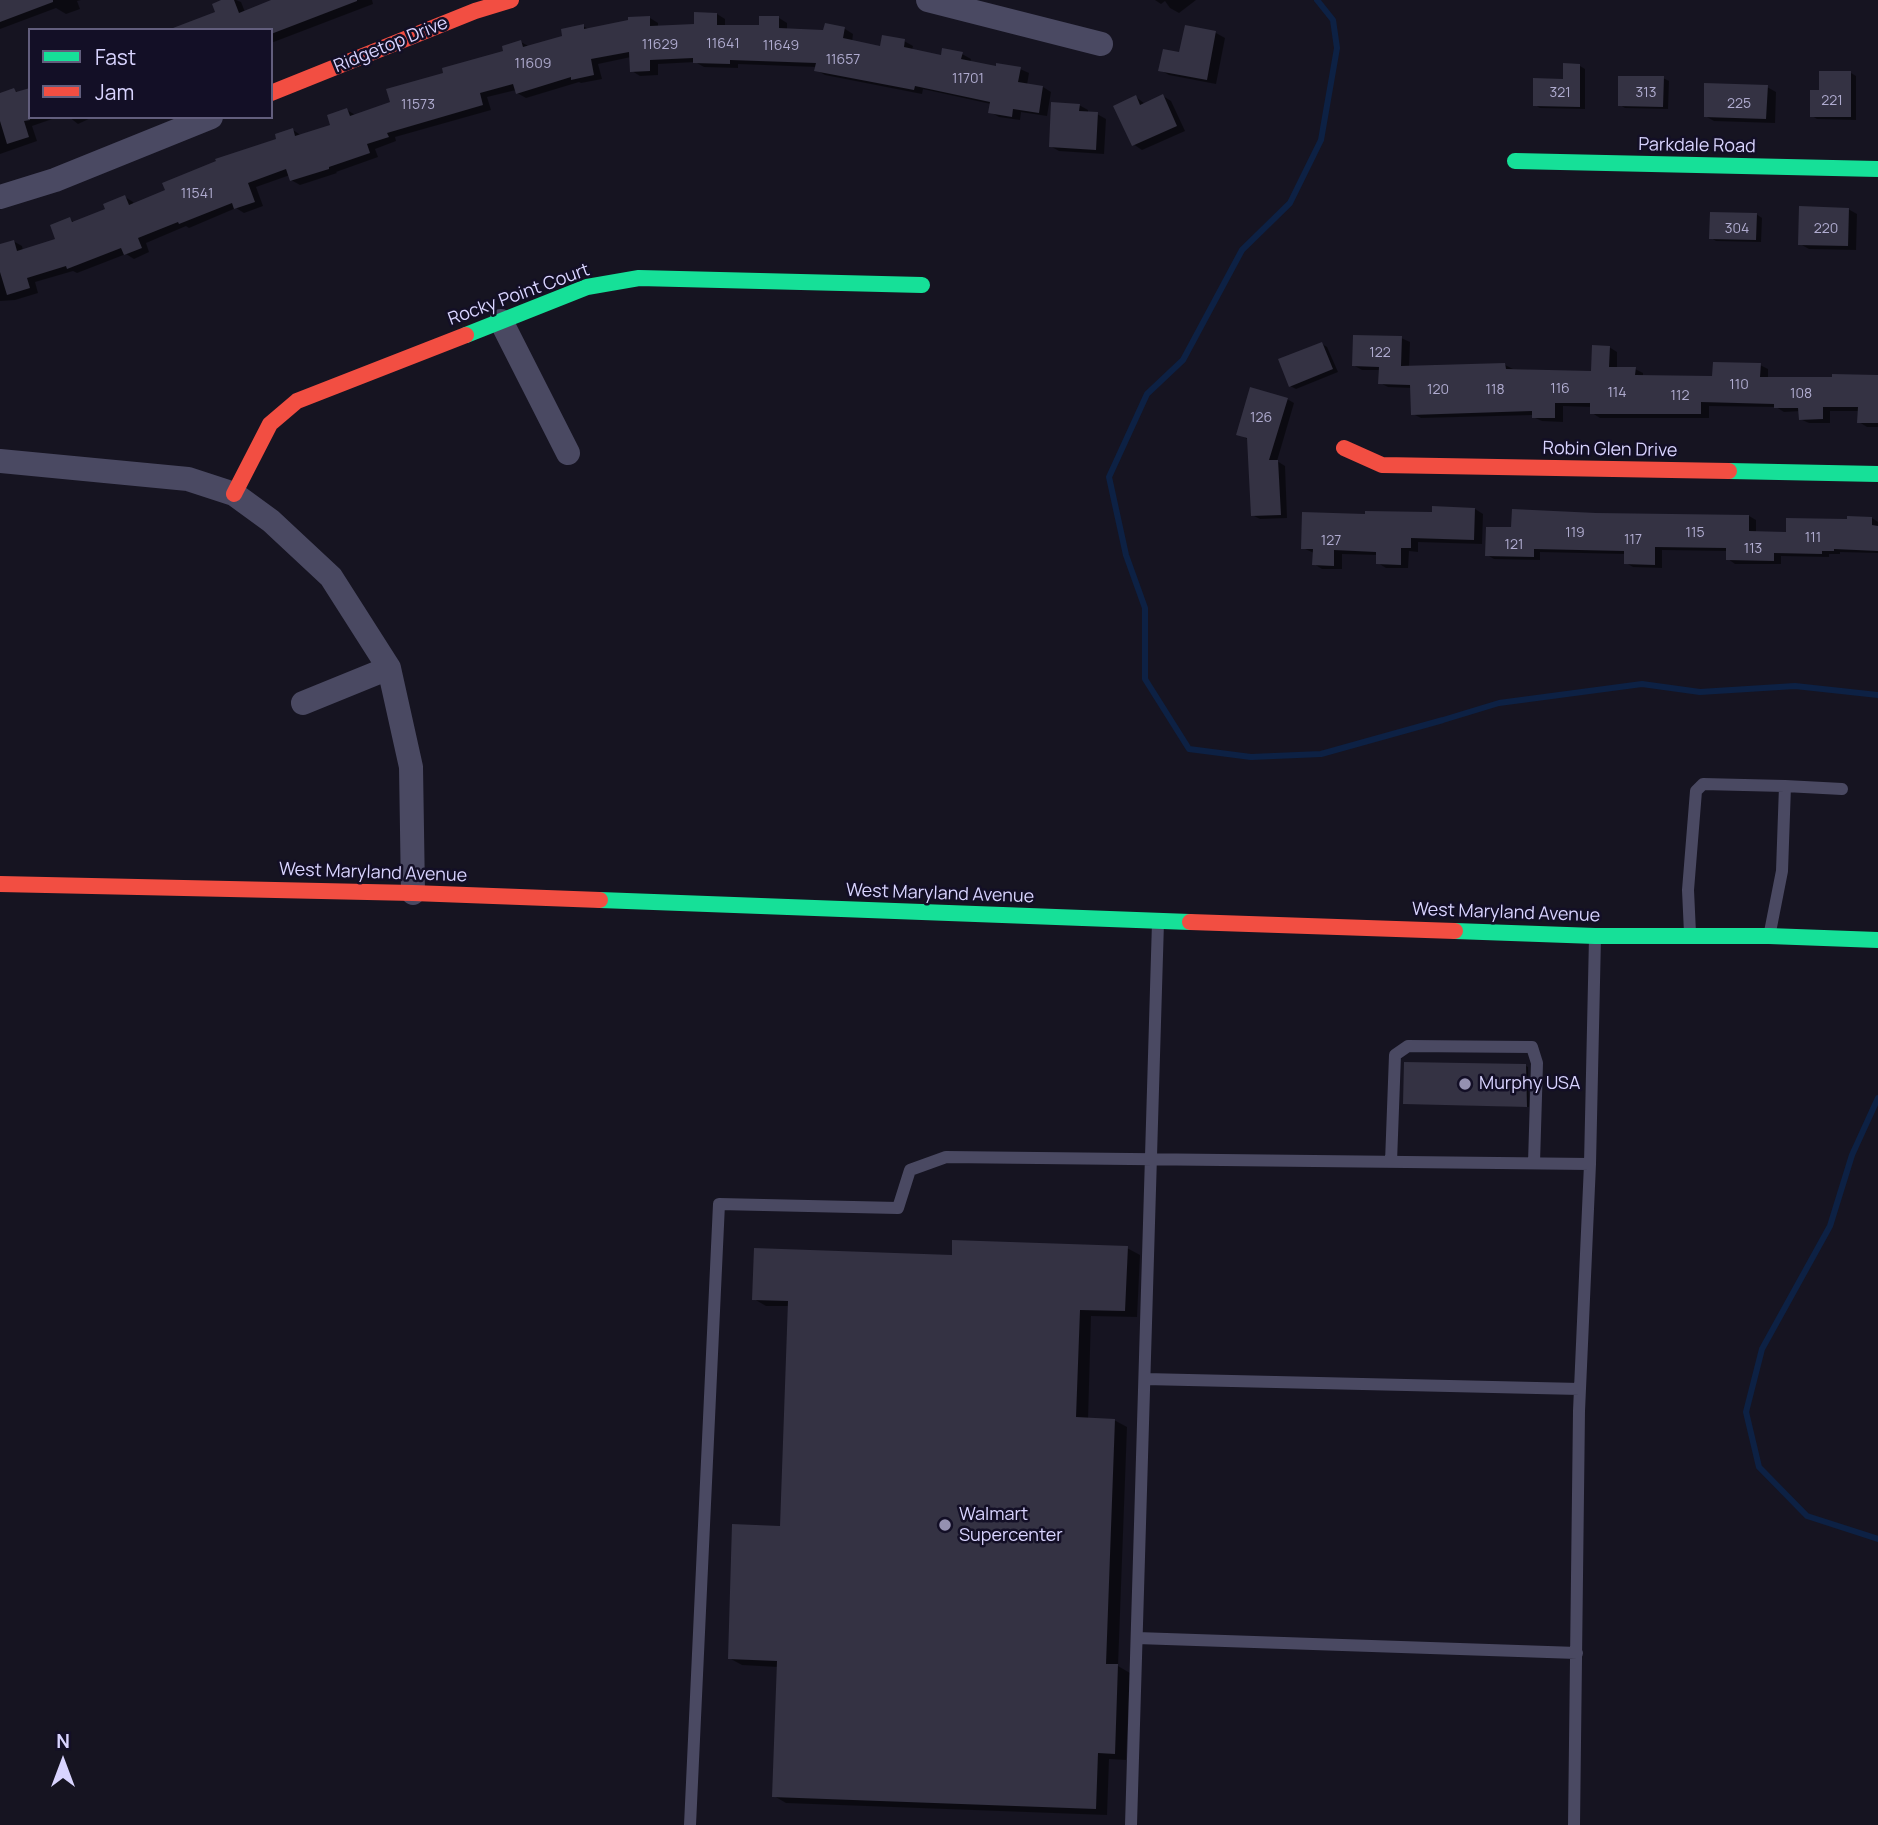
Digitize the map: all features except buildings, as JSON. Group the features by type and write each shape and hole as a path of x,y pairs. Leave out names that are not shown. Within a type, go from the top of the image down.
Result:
{"street":[{"name":"Ridgetop Drive","path":"273,92 475,11 511,0"},
{"path":"935,1 1101,44"},
{"path":"0,197 55,180 206,119"},
{"name":"Parkdale Road","path":"1515,161 1878,170"},
{"name":"Rocky Point Court","path":"234,494 270,424 296,401 587,287 639,278 922,285"},
{"path":"500,321 568,453"},
{"name":"Robin Glen Drive","path":"1344,448 1382,464 1878,474"},
{"path":"0,461 188,479 234,494 271,521 331,577 389,668 411,767 413,893"},
{"path":"303,703 389,668"},
{"name":"West Maryland Avenue","path":"0,884 413,893 1595,936 1769,936 1878,940"}],"lane":[{"path":"1690,935 1688,890 1696,792 1703,784 1842,789"},
{"path":"1769,936 1782,871 1785,786"},
{"path":"1131,1825 1158,921"},
{"path":"1574,1825 1580,1390 1590,1164 1595,936"},
{"path":"1391,1162 1395,1055 1408,1046 1532,1047 1537,1063 1534,1163"},
{"path":"690,1825 719,1204 898,1208 910,1170 946,1157 1590,1164"},
{"path":"1144,1379 1580,1390"},
{"path":"1137,1638 1577,1653"}],"waterway":[{"path":"1317,0 1333,20 1337,48 1321,140 1290,203 1242,250 1183,360 1147,394 1109,477 1126,555 1145,608 1145,679 1189,749 1251,757 1321,754 1499,703 1642,684 1700,692 1795,686 1878,695"},
{"path":"1878,1098 1852,1155 1830,1226 1762,1349 1746,1412 1759,1467 1807,1516 1878,1539"}],"traffic: fast":[{"path":"1515,161 1878,169"},
{"path":"466,335 587,287 639,278 922,285"},
{"path":"1729,471 1878,474"},
{"path":"600,900 1190,922"},
{"path":"1455,931 1878,940"}],"traffic: jam":[{"path":"273,92 475,11 511,0"},
{"path":"234,494 270,424 297,401 466,335"},
{"path":"1344,448 1382,465 1729,471"},
{"path":"0,884 600,900"},
{"path":"1190,922 1455,931"}],"place":[{"name":"Murphy USA","path":"1465,1084"},
{"name":"Walmart Supercenter","path":"945,1525"}]}
